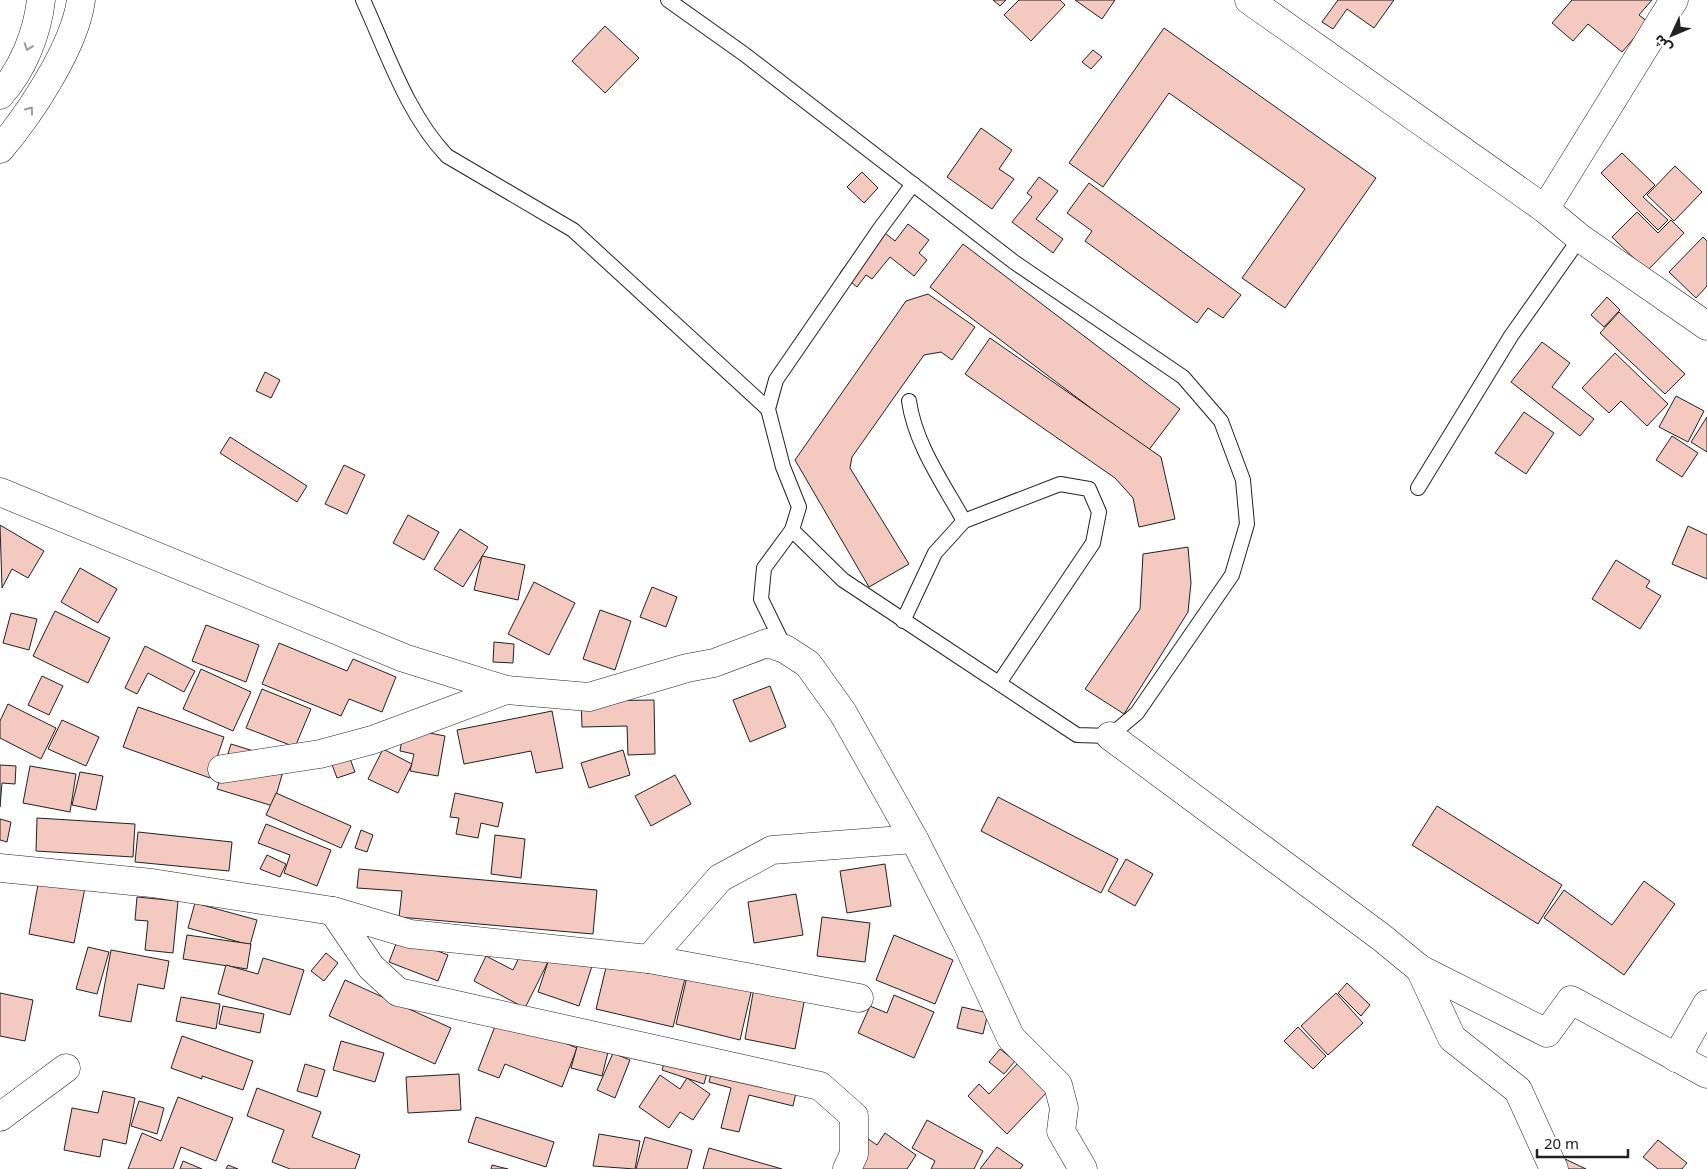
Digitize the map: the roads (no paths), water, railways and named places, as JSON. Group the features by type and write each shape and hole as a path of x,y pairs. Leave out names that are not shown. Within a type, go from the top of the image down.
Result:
{"street":[{"path":"0,95 24,59 39,17 40,0"},
{"path":"0,149 36,101 62,53 80,10 81,0"},
{"path":"1249,0 1545,209 1580,238 1707,326"},
{"path":"1545,209 1674,0"},
{"path":"0,492 404,658 506,690 589,697 687,668 714,663 767,643 785,649 808,664 843,713 914,839 966,941 1011,1038 1058,1085 1064,1108 1061,1131 1082,1169"},
{"path":"222,768 320,754 372,740 506,690"},
{"path":"1110,736 1381,937 1420,969 1547,1033 1571,1000 1707,1074"},
{"path":"649,959 720,878 772,850 914,839"},
{"path":"0,868 152,883 333,911 410,934 649,959 859,998"},
{"path":"333,911 371,967 398,992 820,1086 854,1116 854,1154 847,1169"},
{"path":"1420,969 1452,1038 1518,1090 1554,1169"},
{"path":"1676,1058 1707,1004"},
{"path":"0,1116 66,1068"}],"lane":[{"path":"364,0 411,105 434,142 447,156 573,230 768,409"},
{"path":"668,0 744,54 1014,262 1183,377 1221,421 1243,480 1247,524 1232,575 1137,713 1110,736 1077,735 903,622 843,580 792,530"},
{"path":"785,649 761,599 764,568 792,530 798,507 784,467 768,409 776,380 879,230 913,184"},
{"path":"1418,488 1512,336 1580,238"},
{"path":"909,401 912,420 927,454 964,521"},
{"path":"903,622 935,553 964,521 1060,484 1089,490 1099,512 1093,544 999,683"}]}
